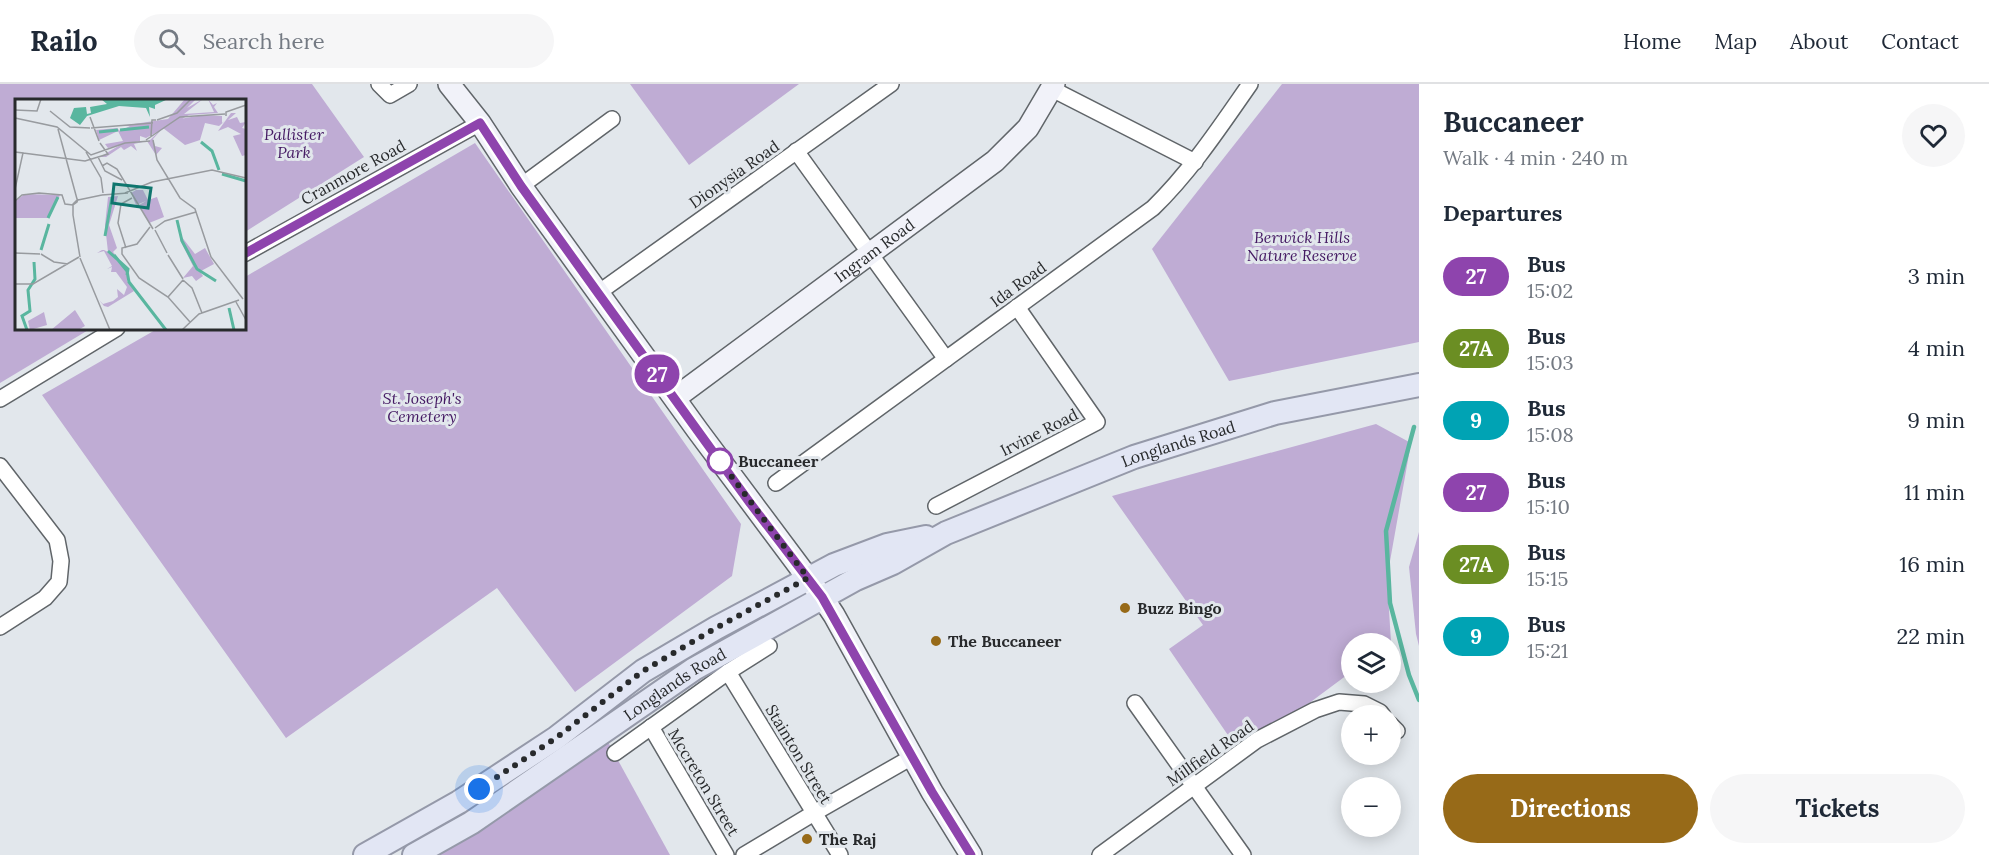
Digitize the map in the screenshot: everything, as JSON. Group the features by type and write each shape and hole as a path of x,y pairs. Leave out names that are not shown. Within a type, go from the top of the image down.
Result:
{"main road":[{"name":"Longlands Road","path":"414,855 480,816 694,669 822,597 894,563 946,533 1144,453 1275,413 1419,385"},
{"name":"Longlands Road","path":"365,855 469,796 556,738 643,671 716,628 834,565 887,545 946,533"}],"street":[{"path":"379,84 390,95 409,84"},
{"path":"449,84 480,123 521,186 750,503 822,597 912,757 971,855"},
{"name":"Dionysia Road","path":"598,293 891,84"},
{"name":"Ida Road","path":"776,483 1153,208 1175,187 1195,162 1250,84"},
{"path":"1053,86 1195,162"},
{"name":"Ingram Road","path":"675,398 995,161 1029,128 1053,86"},
{"path":"521,186 612,119"},
{"name":"Cranmore Road","path":"246,253 480,123"},
{"path":"796,151 946,359"},
{"name":"Irvine Road","path":"936,506 1097,422 1017,308"},
{"path":"0,399 114,330"},
{"path":"0,466 57,540 61,561 59,582 45,598 0,627"},
{"path":"615,753 728,672 769,646"},
{"name":"Stainton Street","path":"728,672 840,855"},
{"name":"Millfield Road","path":"1100,855 1257,740 1315,710 1339,702 1366,705"},
{"path":"1135,703 1243,855"},
{"name":"Mccreton Street","path":"651,727 726,855"},
{"path":"744,855 912,757"}],"green space":[{"name":"Pallister Park","path":"0,84 312,84 364,157 246,231 246,99 15,99 15,330 88,330 0,383"},
{"path":"630,84 799,84 689,165"},
{"name":"Berwick Hills Nature Reserve","path":"1282,84 1419,84 1419,342 1229,381 1152,249"},
{"name":"St. Joseph's Cemetery","path":"475,143 741,524 732,576 575,692 497,588 286,738 42,395 155,330 246,330 246,276"},
{"path":"1376,424 1411,443 1387,578 1390,633 1341,633 1341,679 1277,727 1234,744 1169,649 1203,625 1112,496"},
{"path":"1419,532 1419,646 1409,567"},
{"path":"608,742 670,855 433,855"}],"waterway":[{"path":"1414,427 1386,531 1390,603 1409,675 1419,700"}],"bus line":[{"name":"27","path":"246,253 480,123 521,186 598,293 750,503 822,597 932,792 971,855"}],"place":[{"name":"Buccaneer","path":"720,461"},
{"name":"Buzz Bingo","path":"1125,608"},
{"name":"The Buccaneer","path":"936,641"},
{"name":"The Raj","path":"807,839"}],"route":[{"path":"479,789 556,738 643,671 808,578 720,461"}]}
